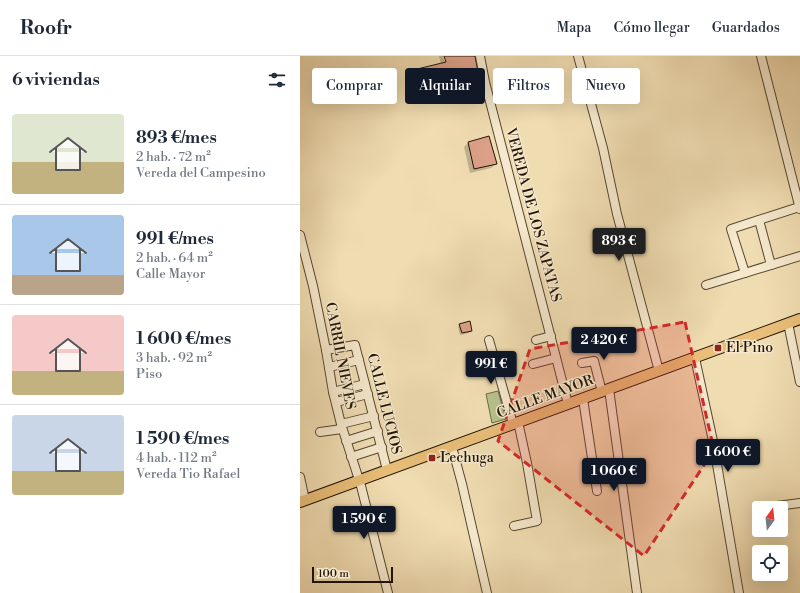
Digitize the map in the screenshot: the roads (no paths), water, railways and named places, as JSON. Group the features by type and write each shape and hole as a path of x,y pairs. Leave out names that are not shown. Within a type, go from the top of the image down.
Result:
{"main road":[{"name":"CALLE MAYOR","path":"303,501 800,319"}],"street":[{"name":"VEREDA DE LOS ZAPATAS","path":"480,56 568,404"},
{"path":"578,56 603,148 617,214 659,371"},
{"path":"745,273 731,229 800,208 761,56"},
{"path":"759,220 771,265"},
{"name":"CARRIL NIEVES","path":"300,235 313,286 333,392 346,441 359,481 388,593"},
{"path":"706,285 800,256"},
{"path":"788,323 800,382"},
{"path":"536,340 551,336"},
{"path":"489,340 516,423 527,463 537,521 514,526"},
{"name":"CALLE LUCIOS","path":"326,350 355,345 387,470"},
{"path":"533,364 556,358"},
{"path":"695,358 713,442 739,593"},
{"path":"329,367 359,360"},
{"path":"582,363 594,361 606,390 637,593"},
{"path":"333,392 365,384"},
{"path":"336,402 368,394"},
{"path":"583,399 597,491"},
{"path":"320,432 374,416"},
{"path":"346,441 378,431"},
{"path":"351,457 382,447"},
{"path":"452,447 487,593"},
{"path":"300,477 303,501"},
{"path":"788,505 800,504"}],"place":[{"name":"El Pino","path":"718,348"},
{"name":"Lechuga","path":"432,458"}]}
